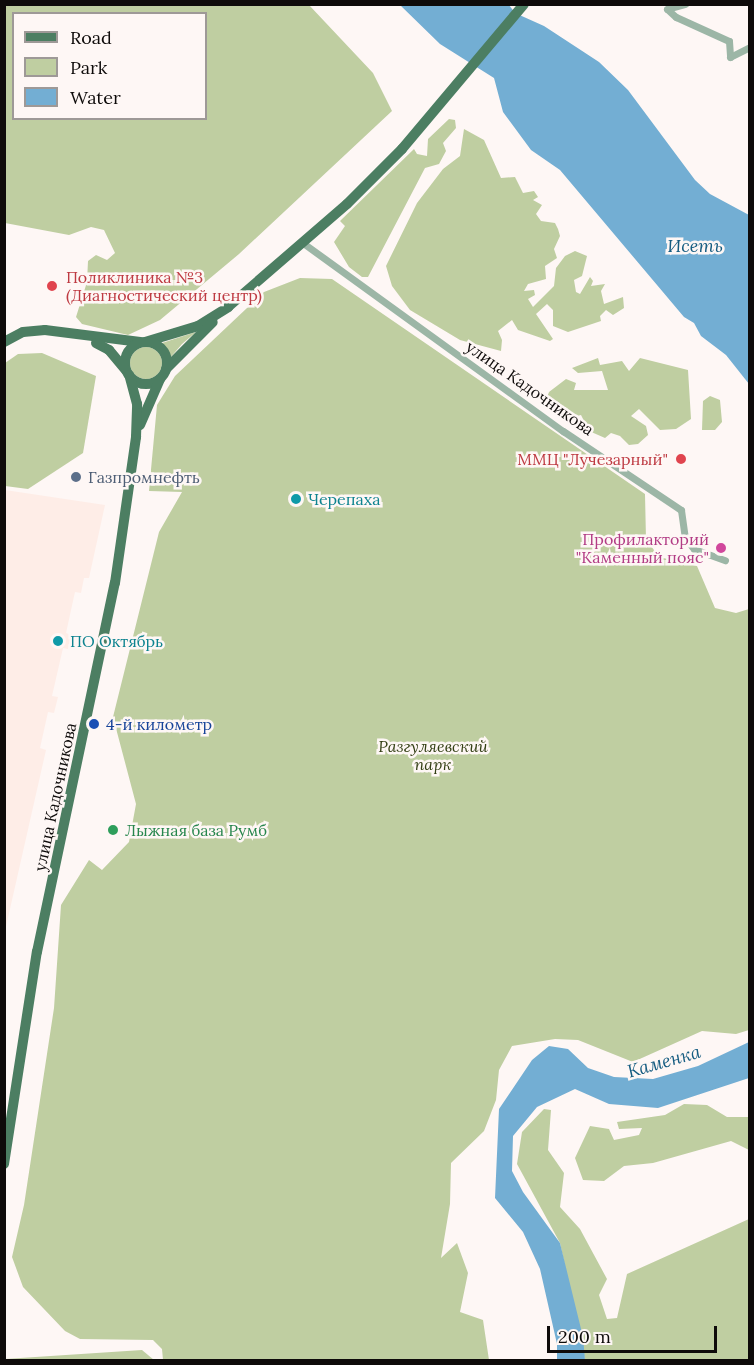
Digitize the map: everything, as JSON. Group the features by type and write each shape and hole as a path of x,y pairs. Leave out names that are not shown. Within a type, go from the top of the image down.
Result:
{"main road":[{"path":"136,436 163,374 228,307 303,243 390,162 524,4"},
{"path":"136,436 137,404 128,373 126,356 143,342 198,326 228,307"},
{"path":"4,342 33,330 143,342 163,350 163,374"},
{"path":"85,337 109,350 128,373 142,383 163,374"},
{"name":"улица Кадочникова","path":"4,1164 38,952 115,583 136,436"}],"street":[{"path":"685,4 667,9 676,17 729,41 730,57 750,47"},
{"name":"улица Кадочникова","path":"303,243 563,431 681,510 685,538 694,549 725,560"}],"shaded area":[{"path":"5,490 105,505 89,578 84,578 81,593 75,592 66,633 71,635 68,649 63,648 52,696 58,697 54,713 48,712 40,748 46,750 5,931"}],"green space":[{"path":"4,5 309,5 373,73 392,111 239,254 160,320 128,335 82,324 76,317 87,282 88,261 96,255 107,260 115,253 104,230 91,227 69,235 5,223"},
{"path":"449,119 455,120 456,128 443,143 446,151 439,164 425,168 368,277 362,277 349,267 334,242 345,226 340,221 414,149 417,154 427,156 428,139"},
{"path":"464,129 484,140 501,178 515,177 523,193 534,191 538,197 533,200 542,205 536,214 541,221 555,223 558,229 560,236 554,249 557,258 545,266 546,279 528,284 524,291 534,290 535,295 528,299 533,307 554,286 556,268 565,256 575,251 587,256 582,276 574,280 576,292 580,294 590,277 593,281 591,286 605,284 601,291 604,304 623,297 624,308 613,315 606,310 600,316 601,321 568,332 553,326 553,310 547,304 536,314 553,339 550,341 518,330 512,320 498,331 502,340 501,351 460,340 410,310 392,286 386,266 417,203 443,169 460,156"},
{"name":"Разгуляевский парк","path":"300,278 332,279 645,494 646,539 659,557 697,566 715,608 736,613 749,609 749,1030 736,1034 702,1031 633,1062 578,1040 555,1039 512,1046 499,1070 496,1100 484,1131 451,1163 450,1204 441,1258 457,1243 468,1273 460,1312 483,1320 489,1360 163,1360 162,1349 153,1340 80,1339 65,1331 23,1287 12,1257 24,1205 54,1008 61,905 89,860 102,870 129,842 136,804 113,717 159,532 182,492 149,491 157,405 175,376 264,292"},
{"path":"196,332 182,344 170,358 162,343"},
{"path":"146,347 158,351 162,363 158,375 146,379 134,375 130,363 134,351"},
{"path":"42,353 96,376 83,453 28,489 5,486 5,363 18,354"},
{"path":"598,358 600,365 622,361 629,371 640,358 688,370 691,419 676,429 660,430 639,409 631,416 646,426 648,435 638,444 629,445 620,436 611,433 605,438 589,431 581,415 569,418 553,412 545,403 549,392 566,379 576,383 574,390 608,390 602,371 578,373 572,368"},
{"path":"710,396 720,400 722,422 715,430 702,430 703,401"},
{"path":"684,1104 707,1105 727,1117 749,1117 749,1150 731,1141 653,1163 624,1166 604,1181 583,1180 575,1158 590,1126 609,1129 614,1140 639,1135 642,1128 619,1129 617,1122 665,1115"},
{"path":"544,1109 551,1110 548,1150 564,1173 560,1207 580,1229 607,1279 599,1295 607,1319 617,1318 627,1274 749,1219 749,1360 585,1360 560,1243 517,1164 522,1132"},
{"path":"142,1350 154,1360 5,1360 5,1359"}],"water":[{"name":"Исеть","path":"400,5 509,5 515,13 544,26 599,62 628,90 695,180 710,194 749,215 749,384 726,355 701,336 694,323 684,317 560,170 531,150 503,112 494,78 440,44"},
{"path":"749,1042 749,1078 658,1108 609,1104 575,1089 537,1107 513,1136 512,1171 523,1192 560,1243 583,1337 585,1360 557,1360 557,1344 540,1269 523,1232 495,1198 499,1109 532,1060 549,1046 568,1049 588,1068 614,1077 653,1079 698,1066"}],"place":[{"name":"Поликлиника №3 (Диагностический центр)","path":"52,286"},
{"name":"ММЦ \"Лучезарный\"","path":"681,459"},
{"name":"Газпромнефть","path":"76,477"},
{"name":"Черепаха","path":"296,499"},
{"name":"Профилакторий \"Каменный пояс\"","path":"721,548"},
{"name":"ПО Октябрь","path":"58,641"},
{"name":"4-й километр","path":"94,724"},
{"name":"Лыжная база Румб","path":"113,830"}],"water label":[{"name":"Каменка","path":"664,1062"}]}
